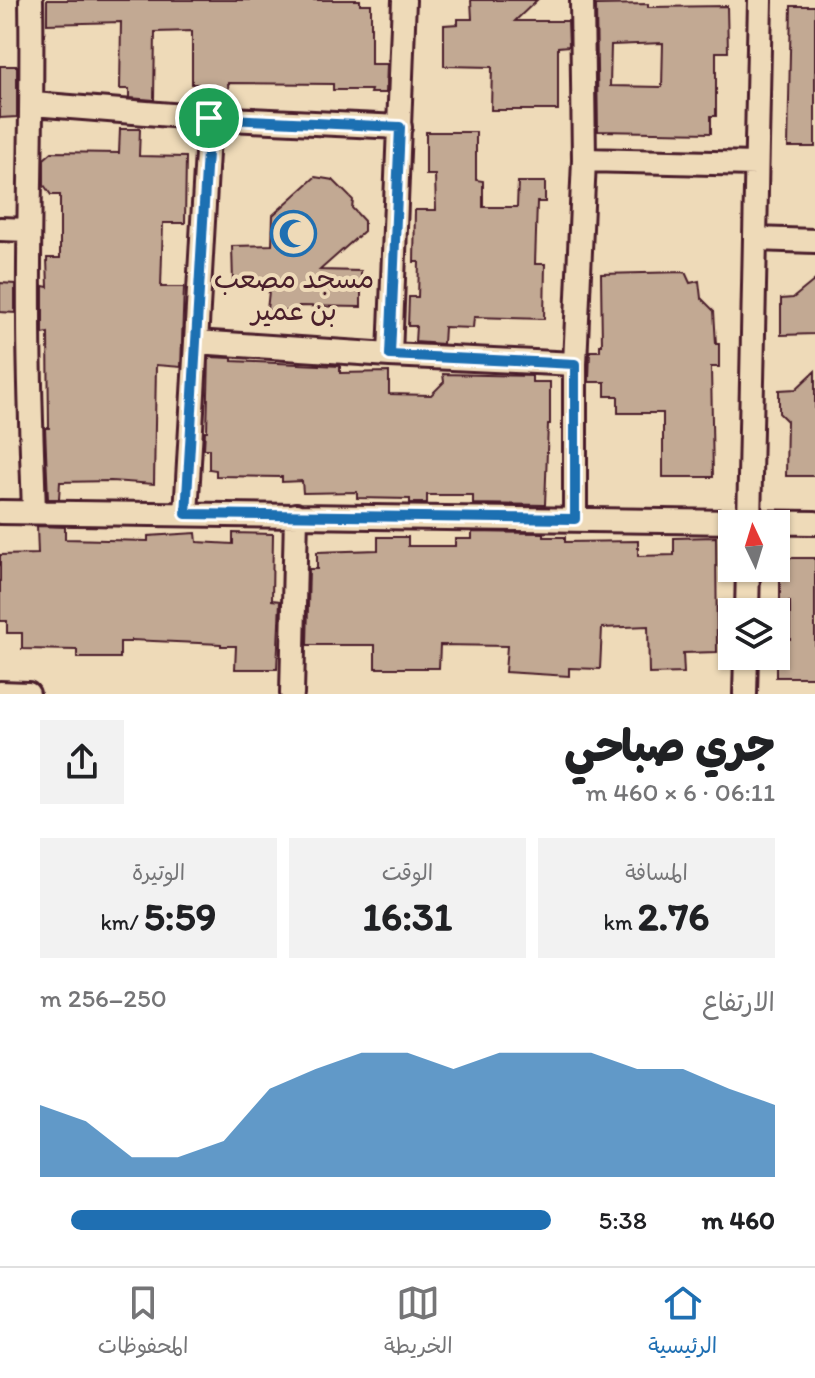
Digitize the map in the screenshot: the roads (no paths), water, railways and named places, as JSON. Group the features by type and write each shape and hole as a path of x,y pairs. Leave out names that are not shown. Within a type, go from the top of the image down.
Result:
{"street":[{"path":"31,0 33,104 29,321 34,512"},
{"path":"390,355 404,0"},
{"path":"575,519 575,364 584,160 582,0"},
{"path":"749,510 760,0"},
{"path":"33,104 209,118 400,127"},
{"path":"186,514 209,118"},
{"path":"584,160 756,164"},
{"path":"0,229 29,230"},
{"path":"755,239 815,241"},
{"path":"196,342 575,364"},
{"path":"0,512 718,521"},
{"path":"292,694 296,515"},
{"path":"790,523 815,523"},
{"path":"745,694 746,670"},
{"path":"0,693 28,694"}],"place":[{"name":"مسجد مصعب بن عمير","path":"294,234"}]}
